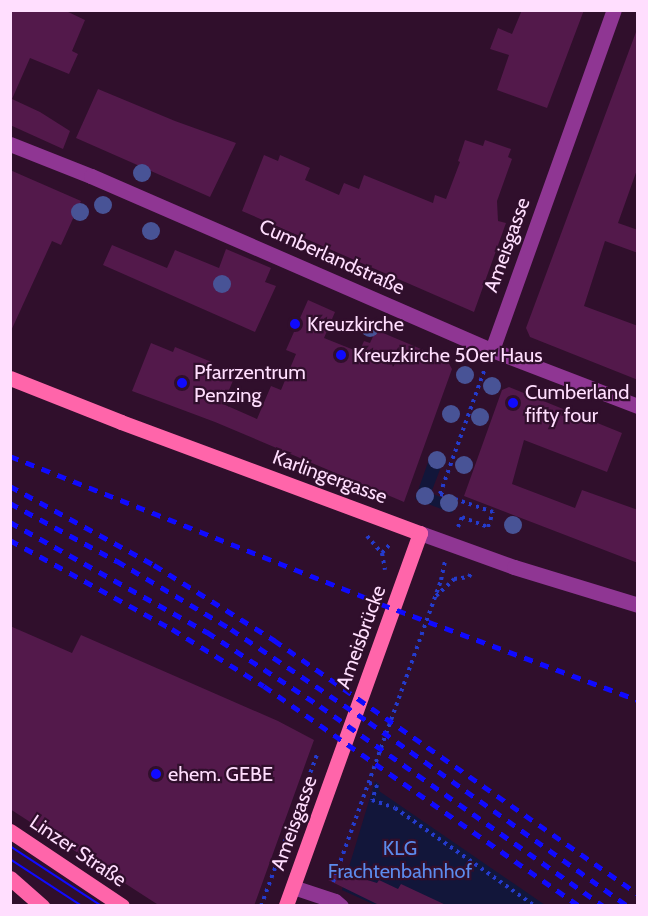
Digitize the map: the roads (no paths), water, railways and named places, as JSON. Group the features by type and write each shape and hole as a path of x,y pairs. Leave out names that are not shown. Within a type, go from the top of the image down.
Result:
{"main road":[{"name":"Karlingergasse","path":"10,378 121,422 420,533"},
{"name":"Ameisbrücke","path":"341,755 420,533"},
{"name":"Ameisgasse","path":"286,906 341,755"},
{"name":"Linzer Straße","path":"10,831 122,906"},
{"path":"11,880 37,904"}],"street":[{"name":"Ameisgasse","path":"492,350 614,10"},
{"name":"Cumberlandstraße","path":"10,144 91,176 492,350 638,406"},
{"name":"Karlingergasse","path":"420,533 514,567 638,605"},
{"path":"293,887 327,898 341,906"}],"tram line":[{"path":"10,846 102,906"},
{"path":"10,859 82,906"}],"railway":[{"path":"10,456 381,604 638,700"},
{"path":"10,486 154,565 274,640 638,894"},
{"path":"10,503 117,561 231,629 369,722 628,906"},
{"path":"10,522 207,632 320,706 603,906"},
{"path":"10,540 172,629 264,686 579,906"}],"place":[{"name":"Kreuzkirche","path":"295,324"},
{"name":"Kreuzkirche 50er Haus","path":"341,355"},
{"name":"Pfarrzentrum Penzing","path":"182,383"},
{"name":"Cumberland fifty four","path":"513,403"},
{"name":"ehem. GEBE","path":"156,774"}],"park label":[{"name":"KLG Frachtenbahnhof","path":"400,860"}]}
